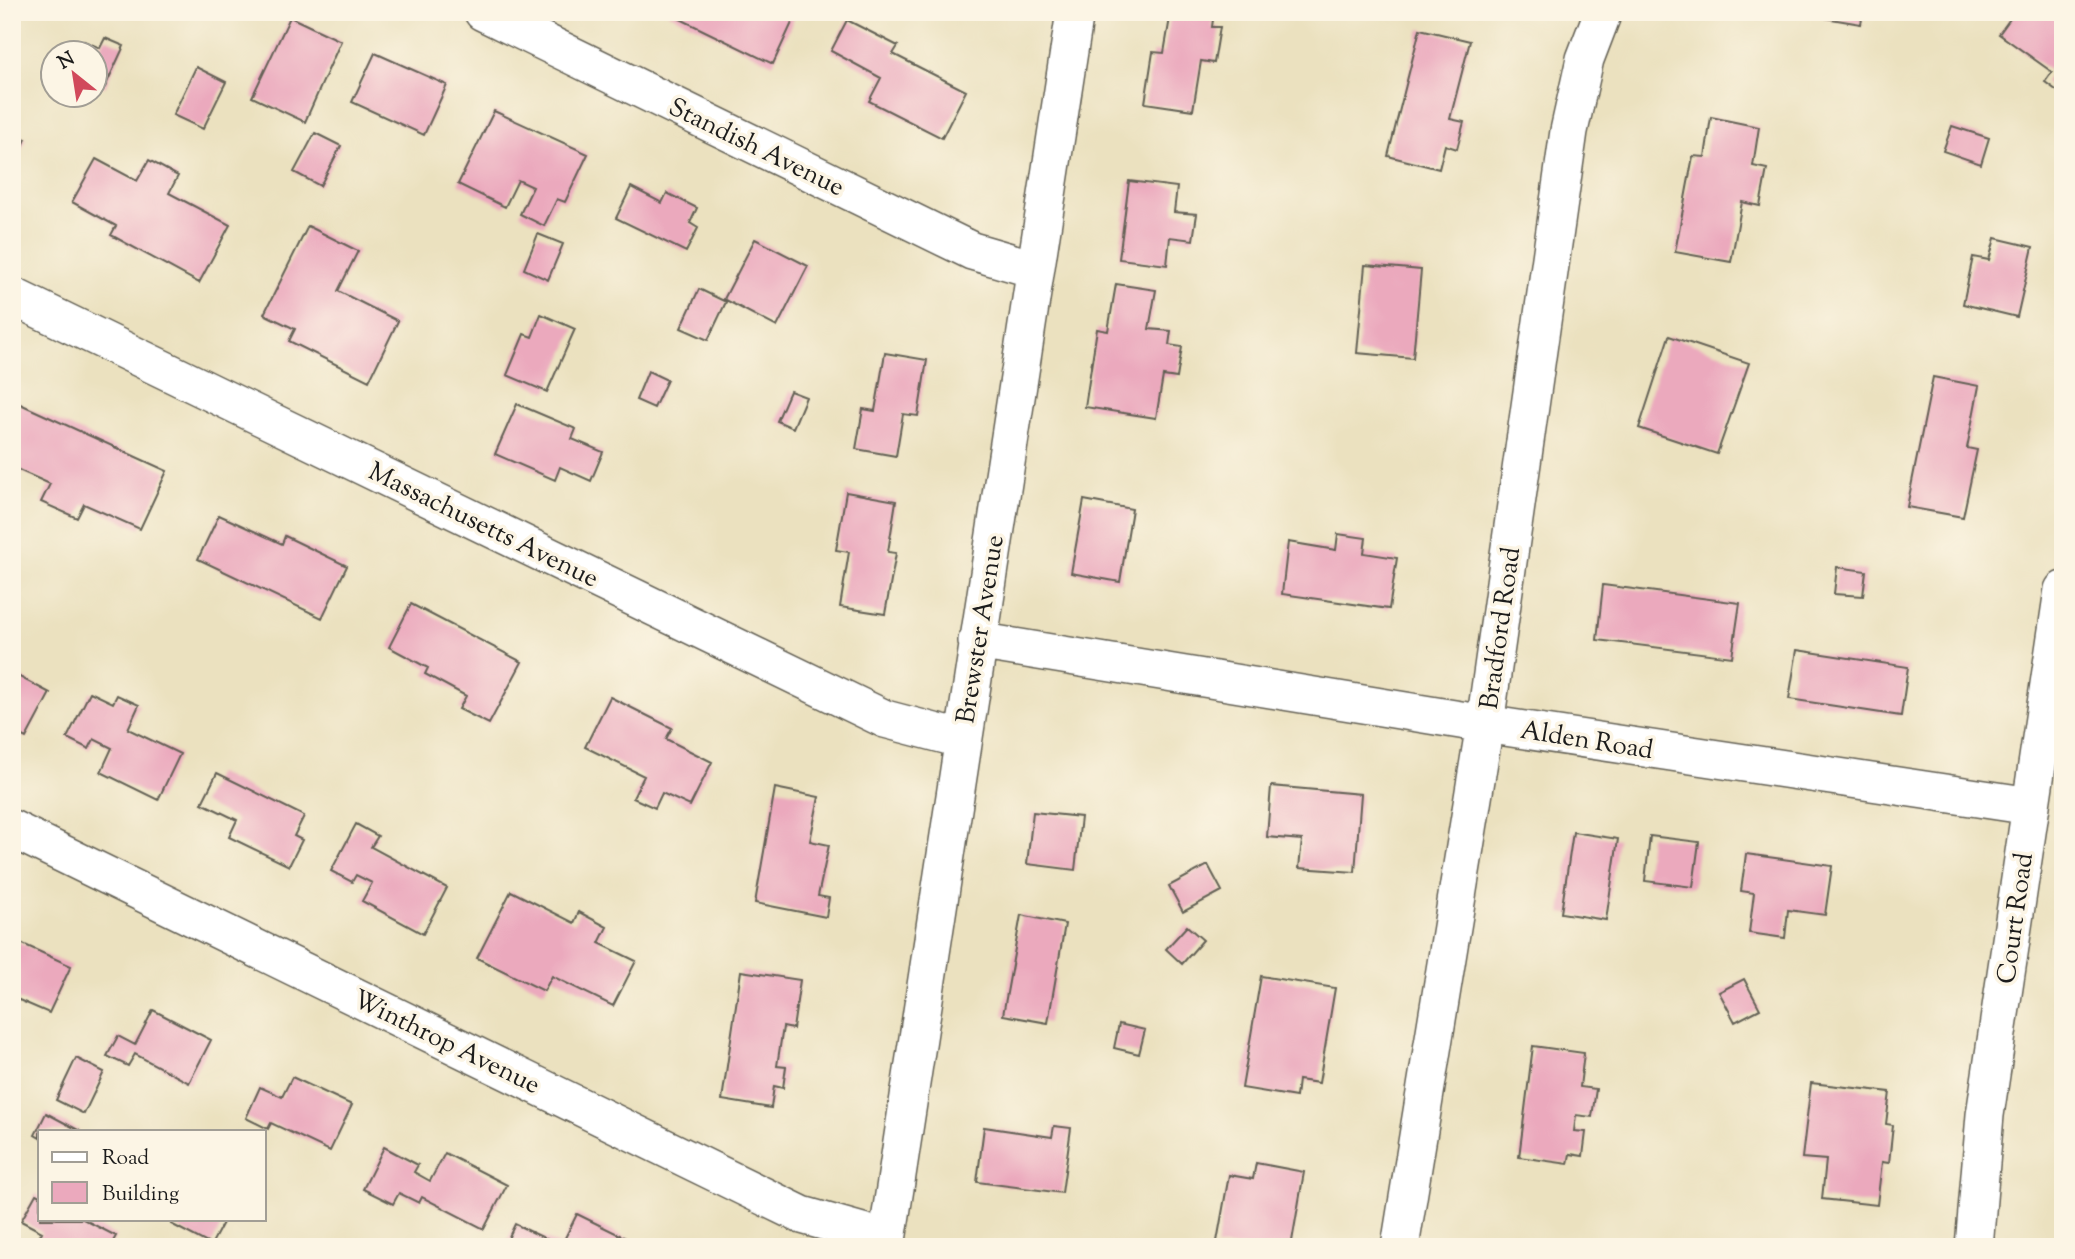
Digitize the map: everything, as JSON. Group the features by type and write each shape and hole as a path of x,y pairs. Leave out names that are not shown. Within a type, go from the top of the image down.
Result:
{"street":[{"name":"Standish Avenue","path":"483,12 972,251 1034,268"},
{"name":"Brewster Avenue","path":"886,1243 1074,12"},
{"name":"Bradford Road","path":"1400,1247 1485,724 1569,131 1585,59 1603,12"},
{"name":"Massachusetts Avenue","path":"12,296 885,719 961,739"},
{"name":"Court Road","path":"1974,1247 1985,1115 2062,598"},
{"name":"Alden Road","path":"977,641 1485,724 2031,806"},
{"name":"Winthrop Avenue","path":"12,829 802,1215 886,1243"}],"building":[{"path":"666,12 797,12 773,64"},
{"path":"1171,12 1214,12 1212,27 1220,27 1214,63 1201,61 1193,110 1145,103 1153,52 1164,53"},
{"path":"1826,12 1863,12 1861,24 1825,18"},
{"path":"2015,12 2063,12 2063,95 2045,82 2052,72 1999,34"},
{"path":"290,17 341,41 305,122 252,97"},
{"path":"847,20 898,46 893,54 966,91 942,138 869,101 881,78 831,51"},
{"path":"1420,29 1470,41 1450,119 1464,122 1457,149 1445,145 1439,169 1388,156"},
{"path":"108,39 124,46 108,81"},
{"path":"375,53 447,85 424,135 352,102"},
{"path":"196,67 226,82 203,129 173,115"},
{"path":"494,111 588,154 565,202 557,199 544,226 520,214 533,187 518,180 505,207 458,184"},
{"path":"1711,117 1759,127 1753,166 1767,169 1760,206 1742,202 1731,262 1675,252 1693,156 1705,157"},
{"path":"1952,126 1989,138 1981,164 1943,151"},
{"path":"12,133 26,139 12,171"},
{"path":"315,133 341,146 320,186 294,172"},
{"path":"96,159 137,181 149,160 178,176 169,193 230,225 199,283 111,235 116,226 72,202"},
{"path":"1129,181 1177,187 1174,212 1197,214 1193,240 1170,237 1167,265 1119,259"},
{"path":"631,187 662,203 667,193 697,208 690,223 698,228 686,252 616,218"},
{"path":"308,226 358,251 338,291 398,321 369,381 289,341 295,329 264,314"},
{"path":"538,234 563,244 548,280 524,269"},
{"path":"1995,238 2033,247 2017,317 1963,304 1973,257 1989,260"},
{"path":"755,239 808,266 777,327 724,299"},
{"path":"1365,265 1421,270 1413,358 1357,353"},
{"path":"1116,284 1156,290 1149,329 1171,331 1169,345 1182,347 1177,378 1163,376 1156,418 1085,407 1097,329 1108,331"},
{"path":"699,289 726,302 708,340 681,328"},
{"path":"541,314 575,329 547,392 507,375 524,334 532,337"},
{"path":"1669,336 1749,363 1717,454 1639,428"},
{"path":"885,353 927,360 918,416 903,414 896,456 856,449 863,409 875,411"},
{"path":"648,371 667,380 654,408 636,400"},
{"path":"1933,377 1979,386 1967,448 1977,450 1963,517 1907,507"},
{"path":"790,391 806,397 793,428 777,421"},
{"path":"18,403 167,471 140,529 84,504 77,518 41,502 50,484 12,467 12,416"},
{"path":"517,404 576,429 572,439 603,452 591,481 560,467 555,480 495,454"},
{"path":"846,492 896,501 888,552 896,553 885,614 840,607 849,552 836,550"},
{"path":"1084,500 1132,509 1120,582 1071,573"},
{"path":"219,515 282,544 285,536 347,566 322,618 198,559"},
{"path":"1338,534 1366,538 1364,553 1397,558 1389,609 1282,594 1288,542 1336,550"},
{"path":"1837,567 1866,571 1863,596 1834,594"},
{"path":"1603,585 1740,603 1732,657 1597,640"},
{"path":"411,604 522,662 489,724 459,709 466,696 425,674 428,668 389,647"},
{"path":"1797,650 1908,667 1901,716 1789,699"},
{"path":"12,673 50,693 26,738 12,731"},
{"path":"90,692 113,703 117,695 139,705 128,729 180,754 158,800 101,772 112,748 94,739 89,749 67,738"},
{"path":"610,697 672,728 666,739 712,762 690,806 662,793 655,808 633,798 644,776 585,747"},
{"path":"217,773 304,816 294,836 302,840 289,866 229,837 237,820 202,803"},
{"path":"1271,786 1361,794 1355,872 1299,868 1302,840 1267,837"},
{"path":"775,788 819,797 810,841 829,845 818,896 829,898 826,917 755,903"},
{"path":"1033,812 1081,817 1075,870 1027,864"},
{"path":"356,824 378,836 371,847 447,888 423,934 362,901 372,883 356,875 352,882 331,871"},
{"path":"1573,832 1618,839 1606,920 1561,913"},
{"path":"1650,836 1699,842 1693,887 1645,881"},
{"path":"1746,854 1832,866 1825,915 1788,910 1785,938 1749,933 1754,893 1741,891"},
{"path":"1208,865 1222,891 1183,912 1169,886"},
{"path":"511,891 574,923 579,912 607,927 599,943 636,961 613,1006 552,976 544,991 477,958"},
{"path":"1021,915 1065,924 1048,1023 1003,1015"},
{"path":"1187,926 1203,940 1182,964 1166,949"},
{"path":"12,939 71,966 49,1013 12,997"},
{"path":"741,971 800,980 793,1029 783,1027 777,1066 786,1067 783,1088 774,1086 771,1108 722,1100"},
{"path":"1261,976 1335,988 1319,1083 1298,1080 1296,1097 1242,1088"},
{"path":"1744,979 1760,1009 1735,1022 1719,992"},
{"path":"153,1010 211,1040 189,1083 135,1054 128,1066 107,1056 118,1036 135,1045"},
{"path":"1119,1024 1145,1030 1139,1054 1114,1048"},
{"path":"1533,1046 1584,1053 1580,1087 1596,1089 1592,1117 1576,1115 1574,1131 1586,1132 1583,1156 1570,1154 1568,1164 1519,1157"},
{"path":"76,1058 104,1072 84,1114 56,1100"},
{"path":"292,1077 352,1105 330,1151 271,1123 268,1129 246,1118 260,1087 282,1097"},
{"path":"1811,1083 1890,1092 1886,1124 1893,1125 1889,1163 1882,1162 1877,1205 1822,1199 1826,1160 1802,1158"},
{"path":"46,1113 78,1130 38,1130 38,1137 35,1135"},
{"path":"1054,1126 1071,1128 1062,1193 977,1182 984,1127 1052,1137"},
{"path":"384,1147 418,1165 414,1172 430,1181 445,1153 507,1185 484,1229 422,1197 419,1203 399,1193 393,1204 363,1189"},
{"path":"1256,1163 1304,1172 1291,1247 1216,1247 1229,1175 1253,1179"},
{"path":"36,1194 38,1220 85,1220 116,1236 110,1247 34,1247 42,1232 21,1221"},
{"path":"577,1214 638,1244 637,1247 504,1247 515,1224 561,1246"},
{"path":"173,1220 224,1220 211,1245 171,1224"}]}
